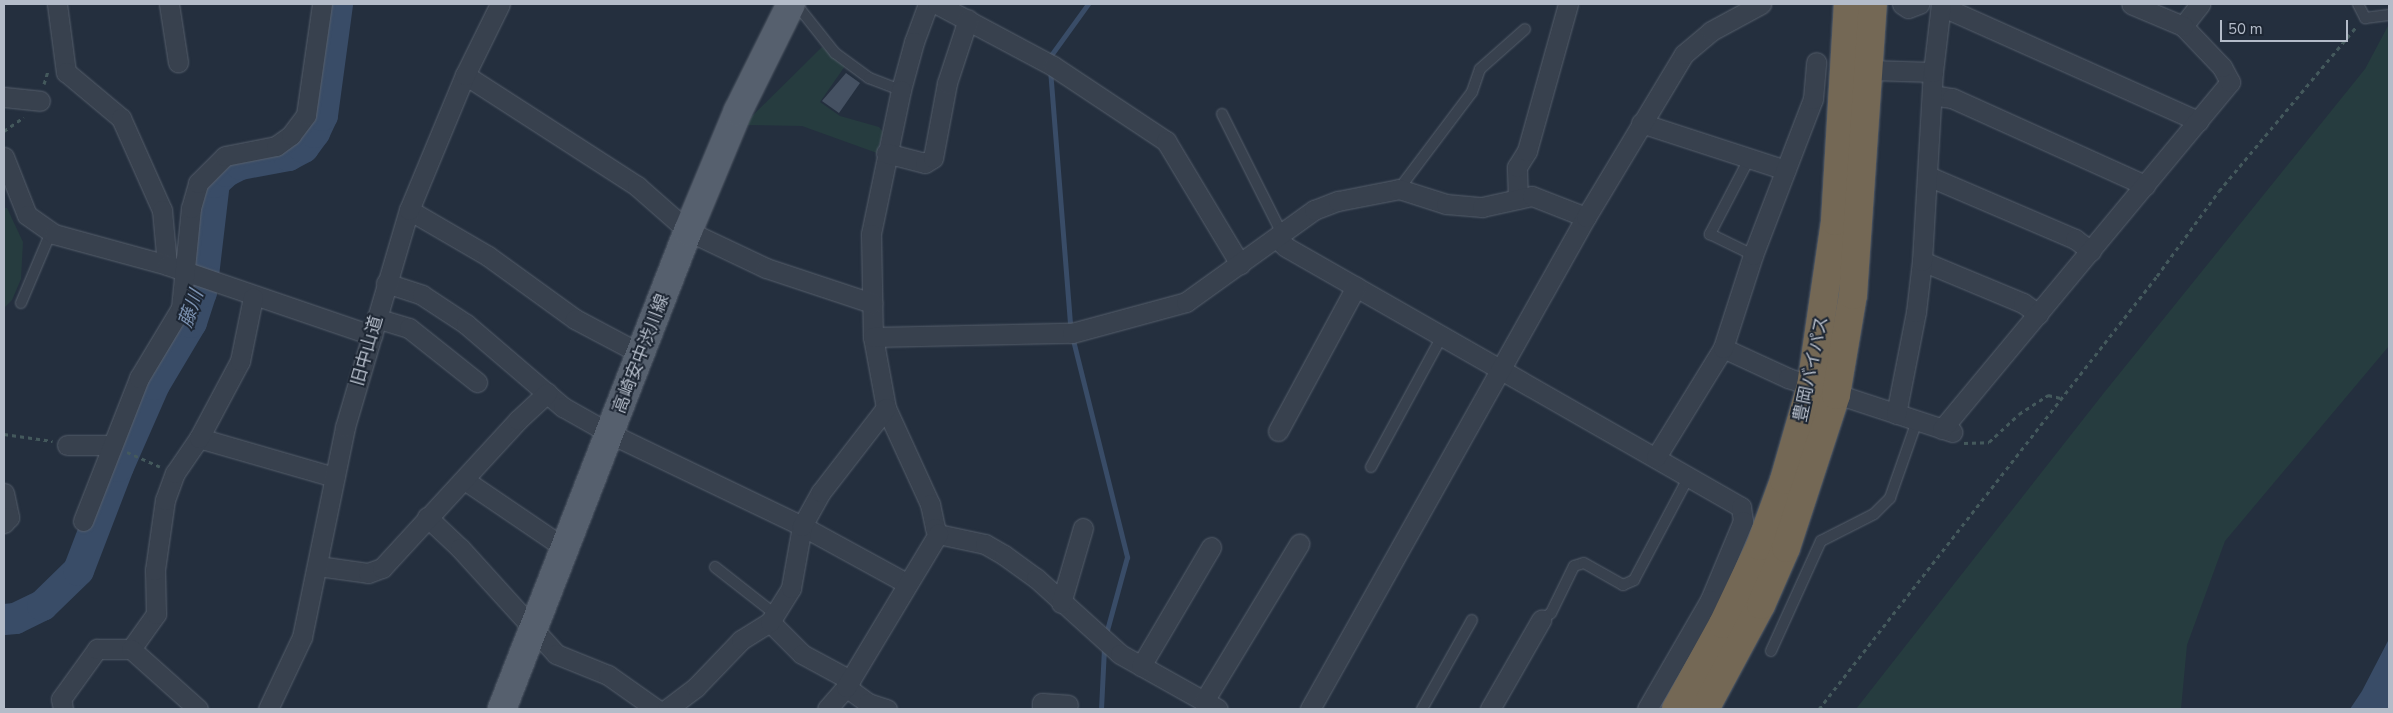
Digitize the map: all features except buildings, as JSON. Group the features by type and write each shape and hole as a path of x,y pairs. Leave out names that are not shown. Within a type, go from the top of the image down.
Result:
{"highway":[{"name":"豊岡バイパス","path":"1676,709 1724,624 1760,546 1784,480 1823,391 1848,4"},
{"name":"豊岡バイパス","path":"1705,709 1761,604 1786,548 1823,391 1853,295 1870,70 1873,4"}],"main road":[{"name":"高崎安中渋川線","path":"502,709 611,434 688,231 738,111 791,4"}],"street":[{"path":"57,4 66,72 121,118 162,210 167,264"},
{"path":"169,4 178,62"},
{"path":"82,521 139,378 181,308 190,272 191,208 198,183 225,156 276,146 291,135 306,115 322,4"},
{"name":"旧中山道","path":"268,709 302,637 318,566 334,477 386,283 409,210 466,75 500,4"},
{"path":"827,709 848,683 906,583 938,534 930,504 886,408 873,337 872,303 871,234 886,154 901,90 914,42 928,4"},
{"path":"937,4 1053,66 1166,141 1240,264"},
{"path":"1518,199 1517,166 1527,151 1568,4"},
{"path":"1316,707 1500,369 1586,217 1684,54 1697,41 1761,4"},
{"path":"1902,4 1908,8 1919,4"},
{"path":"1723,348 1823,391 1947,430 2038,314 2230,82 2222,67 2183,26 2131,4"},
{"path":"2183,26 2200,4"},
{"path":"1896,414 1916,312 1922,261 1933,72 1941,5 2198,121"},
{"path":"886,154 925,163 933,158 947,83 968,20"},
{"path":"1656,457 1723,348 1753,255 1813,99 1816,62"},
{"path":"1870,70 1933,72"},
{"path":"466,75 638,186 688,231 766,268 872,303"},
{"path":"1932,94 1952,98 2145,185"},
{"path":"4,96 40,101"},
{"path":"1641,123 1786,170"},
{"path":"4,157 27,215 51,232 167,264 254,297 374,327 409,328 476,382"},
{"path":"1928,176 2075,239 2091,251"},
{"path":"873,337 1072,333 1186,302 1314,210 1338,201 1399,189 1446,204 1482,207 1532,196 1586,217"},
{"path":"409,210 488,256 575,319 640,354"},
{"path":"1278,235 1356,287 1741,507 1743,521 1710,600 1647,709"},
{"path":"1922,261 2023,302 2038,314"},
{"path":"386,283 422,296 466,324 563,407 611,434 802,526 906,583"},
{"path":"1278,431 1356,287"},
{"path":"131,649 156,614 155,570 166,500 175,473 199,438 240,361 254,297"},
{"path":"318,566 368,573 382,568 427,517 466,481 518,420 547,393"},
{"path":"667,709 696,687 741,640 773,618 791,588 802,526 821,492 886,408"},
{"path":"199,438 334,477"},
{"path":"67,444 111,445"},
{"path":"466,481 566,549"},
{"path":"4,493 9,517 4,523"},
{"path":"427,517 460,548 533,631 556,654 608,675 656,709"},
{"path":"1061,603 1084,528"},
{"path":"938,534 985,544 1004,555 1036,578 1103,640 1141,666 1211,705 1299,544"},
{"path":"1141,666 1211,547"},
{"path":"773,618 802,654 848,683 868,703 887,709"},
{"path":"1490,709 1541,620"},
{"path":"63,709 61,699 97,649 131,649 198,709"},
{"path":"1042,709 1042,703 1068,705"}],"lane":[{"path":"796,4 835,53 868,78 901,90"},
{"path":"2358,4 2364,18 2389,15"},
{"path":"1399,189 1472,92 1480,69 1525,29"},
{"path":"1222,114 1278,235"},
{"path":"1749,159 1710,234 1753,255"},
{"path":"21,303 51,232"},
{"path":"1371,467 1442,336"},
{"path":"1771,652 1821,541 1874,514 1890,498 1917,421"},
{"path":"1541,620 1551,613 1574,566 1584,563 1623,585 1634,580 1689,476"},
{"path":"715,567 773,618"},
{"path":"1422,709 1472,620"}],"path":[{"path":"1819,709 2219,191 2364,18"},
{"path":"1947,430 1960,443 1989,442 2019,414 2048,395 2061,398"},
{"path":"4,434 67,444"},
{"path":"133,455 175,473"}],"green space":[{"path":"2389,24 2389,346 2225,541 2187,645 2181,709 1856,709 2103,394 2365,69"},
{"path":"822,47 845,66 820,102 840,116 879,127 883,132 877,153 802,126 743,125"},
{"path":"4,208 7,208 23,242 21,279 12,300 4,308"}],"water":[{"path":"2389,639 2389,709 2350,709 2362,691"}],"waterway":[{"name":"藤川","path":"4,619 15,618 42,605 78,570 118,466 154,384 191,322 201,292 214,182 226,171 240,164 288,155 303,147 314,132 322,115 337,4"},
{"path":"1049,58 1088,4"},
{"path":"1050,69 1070,325"},
{"path":"1073,340 1127,557 1106,634"},
{"path":"1101,709 1104,647"}]}
